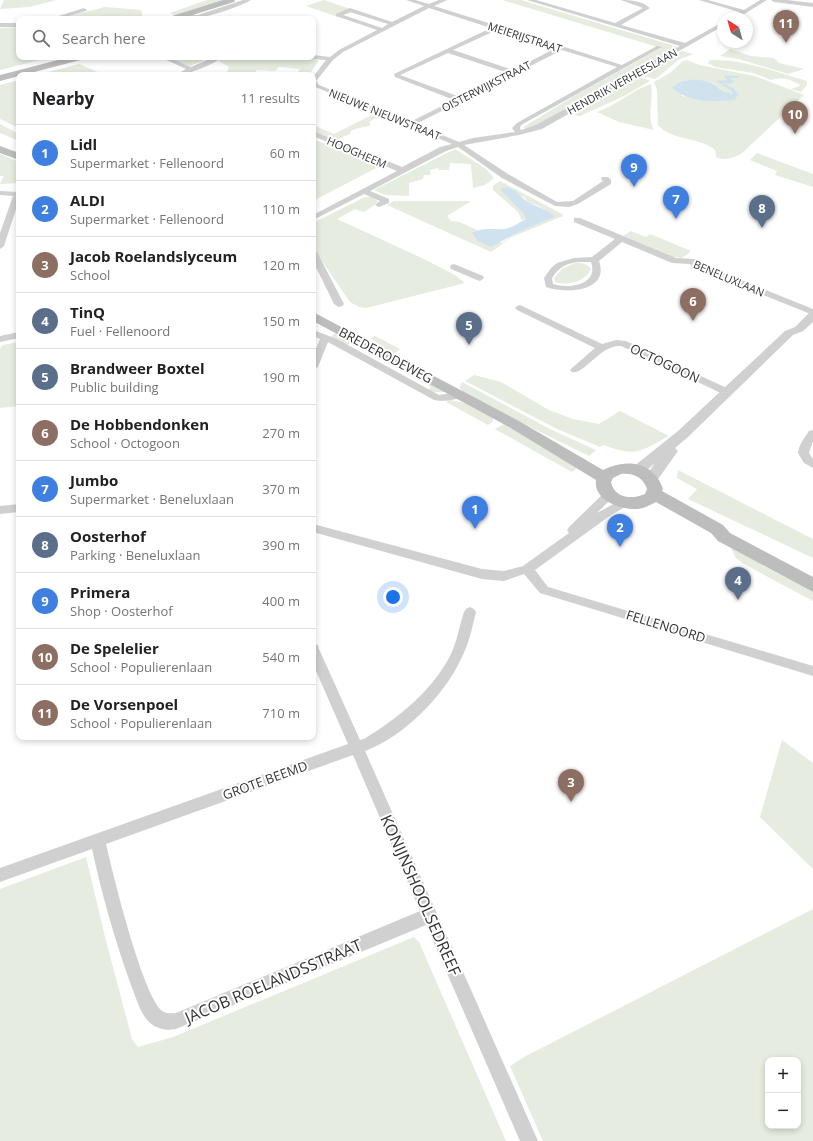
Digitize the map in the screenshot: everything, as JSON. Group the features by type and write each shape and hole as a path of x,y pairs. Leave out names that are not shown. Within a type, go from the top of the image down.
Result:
{"main road":[{"path":"181,16 231,0"},
{"path":"193,16 240,0"},
{"path":"0,75 56,60"},
{"path":"23,72 69,60"},
{"path":"0,78 16,74"},
{"path":"0,149 16,156"},
{"name":"BREDERODEWEG","path":"316,318 514,424 538,440 608,474"},
{"path":"651,491 632,504 623,503 616,500 609,495 604,488 608,474 625,468 638,470 651,491 711,535 724,536 813,585"}],"street":[{"path":"204,16 248,0"},
{"name":"MEIERIJSTRAAT","path":"409,0 622,67"},
{"path":"530,0 685,45"},
{"path":"616,25 647,8 624,0"},
{"path":"702,0 745,12 764,0"},
{"path":"774,0 813,5"},
{"name":"NIEUWE NIEUWSTRAAT","path":"316,77 331,59 351,46 439,1"},
{"path":"63,16 84,10"},
{"path":"382,30 338,14 350,10 392,24"},
{"path":"0,25 16,24"},
{"name":"HENDRIK VERHEESLAAN","path":"316,216 443,149 458,144 518,133 540,127 717,27"},
{"path":"459,99 397,76 397,74 496,28"},
{"name":"HENDRIK VERHEESLAAN","path":"518,133 516,128 519,124 659,47"},
{"name":"OISTERWIJKSTRAAT","path":"411,124 562,48"},
{"path":"447,50 513,72"},
{"path":"316,57 331,59"},
{"path":"170,60 193,70"},
{"path":"187,72 213,60"},
{"name":"NIEUWE NIEUWSTRAAT","path":"316,86 458,144"},
{"name":"HOOGHEEM","path":"316,134 402,170"},
{"path":"458,144 515,182 555,204 562,206 573,205 608,182 605,179"},
{"path":"363,191 386,201 378,205"},
{"path":"0,193 16,194"},
{"path":"0,246 16,197"},
{"name":"BENELUXLAAN","path":"578,220 675,261 692,261 696,265 812,310"},
{"path":"594,260 598,266 598,273 591,282 571,290 555,289 549,286 548,278 556,267 569,261 584,259 594,260 621,238"},
{"path":"316,258 339,304"},
{"path":"454,267 480,278"},
{"path":"520,308 603,348"},
{"path":"638,470 683,434 788,333 799,329 812,310"},
{"name":"BREDERODEWEG","path":"316,335 324,339 334,341 438,398 459,395"},
{"path":"0,339 16,336"},
{"path":"316,359 324,339"},
{"name":"OCTOGOON","path":"575,370 611,343 623,343 727,392"},
{"path":"813,433 804,448 803,453 805,458 813,464"},
{"path":"651,491 683,434"},
{"path":"561,545 577,525 609,495"},
{"path":"316,529 482,574 504,576 527,569 606,512 623,503"},
{"path":"0,510 16,508"},
{"name":"FELLENOORD","path":"527,569 544,590 813,671"},
{"name":"GROTE BEEMD","path":"0,874 369,743 388,732 423,703 443,679 455,658 470,612"},
{"name":"KONIJNSHOOLSEDREEF","path":"316,656 529,1141"},
{"name":"JACOB ROELANDSSTRAAT","path":"97,840 108,886 128,953 150,1009 156,1017 164,1022 176,1022 430,915"}],"shaded area":[{"path":"4,0 57,0 29,7 0,9"},
{"path":"207,0 229,0 177,16 170,13"},
{"path":"324,0 356,11 338,17 306,6"},
{"path":"502,0 521,0 678,47 597,91 550,120 529,129 524,128 576,95 661,48"},
{"path":"105,7 141,10 142,16 69,16"},
{"path":"16,27 16,60 40,60 0,70 0,28"},
{"path":"730,49 751,56 774,58 779,63 804,69 788,74 739,59 720,56"},
{"path":"682,51 693,54 678,60 657,78 654,79 641,75"},
{"path":"175,60 205,60 190,66"},
{"path":"217,60 318,60 311,72 298,72 300,69 279,67 275,71 257,70 255,72 227,72 229,67"},
{"path":"687,60 699,65 755,76 804,95 741,154 735,157 722,159 716,157 715,150 709,146 678,137 664,130 658,125 657,90 654,82 670,73 683,61","holes":["726,75 739,78 730,78 733,83 722,82 733,88 735,100 711,101 682,96 686,80 711,83 727,93 733,94 716,81 726,81 727,79 723,76"]},
{"path":"710,60 722,60 759,67 807,81 807,85 801,92 791,89 800,86 789,79 779,78 771,80 753,73 715,67 708,63"},
{"path":"79,64 98,72 48,72"},
{"path":"638,76 650,81 624,96 580,116 575,115"},
{"path":"16,81 16,127 0,119 0,85"},
{"path":"651,84 652,96 650,114 654,130 619,122 597,112 611,106 637,90"},
{"path":"374,114 380,116 369,122 371,125 351,131 350,134 336,140 316,132 316,126 334,134"},
{"path":"0,124 16,132 16,140 0,133"},
{"path":"316,140 380,166 316,199"},
{"path":"455,149 486,169 494,178 485,185 473,188 471,164 450,163 449,170 439,170 438,168 430,170 430,175 424,175 423,179 409,183 409,196 385,195 374,190"},
{"path":"757,153 813,174 813,187 775,175 777,171 750,160"},
{"path":"0,154 16,161 16,183 0,184 4,176 0,176"},
{"path":"500,181 562,214 563,216 512,237 491,252 387,205 394,201 471,201 447,216 451,221 459,222 477,230 473,233 502,243 519,232 555,217 537,205 529,203 524,197 501,191 523,213 526,219 522,220 518,212 493,190 493,186"},
{"path":"365,197 372,197 378,201 364,212 355,209 337,219 424,259 455,275 465,283 366,308 359,307 350,302 316,252 316,222"},
{"path":"631,231 646,237 650,234 691,251 682,258 673,257 623,236"},
{"path":"575,263 584,264 591,269 585,277 576,282 555,282 554,278 563,268"},
{"path":"336,333 445,392 432,392 428,390 431,387 351,343 347,345 335,338 330,337"},
{"path":"375,336 400,349 394,354 391,354 371,338"},
{"path":"16,343 16,406 0,408 0,348 3,345"},
{"path":"474,375 501,382 549,410 573,419 599,424 620,411 669,436 638,451 623,451 603,445 600,447 555,428 465,381"},
{"path":"462,382 552,430 596,450 589,456 508,416 463,392 459,387"},
{"path":"450,400 465,403 493,418 493,421 488,425 446,402"},
{"path":"504,424 578,467 572,472 495,429"},
{"path":"678,470 813,539 813,558 688,499 697,489 677,478"},
{"path":"731,548 813,592 813,601 742,563 736,558"},
{"path":"782,740 813,763 813,869 760,817"},
{"path":"86,857 132,1039 138,1047 173,1037 414,937 419,942 506,1141 0,1141 0,889"},
{"path":"813,909 813,1141 543,1141 510,1066 524,1057"}],"water":[{"path":"723,75 739,76 739,78 730,78 734,82 733,83 727,84 722,82 733,88 739,95 735,98 736,100 711,101 694,99 679,93 672,88 680,82 701,80 715,85 723,91 733,94 716,81 727,80"},
{"path":"507,187 533,205 555,217 519,232 491,247 478,241 472,233 484,229 505,229 526,219 523,213 501,191 502,188"}],"place":[{"name":"De Vorsenpoel","path":"786,43"},
{"name":"De Spelelier","path":"795,134"},
{"name":"Primera","path":"634,187"},
{"name":"Jumbo","path":"676,219"},
{"name":"Oosterhof","path":"762,228"},
{"name":"De Hobbendonken","path":"693,321"},
{"name":"Brandweer Boxtel","path":"469,345"},
{"name":"Lidl","path":"475,529"},
{"name":"ALDI","path":"620,547"},
{"name":"TinQ","path":"738,600"},
{"name":"Jacob Roelandslyceum","path":"571,802"}]}
